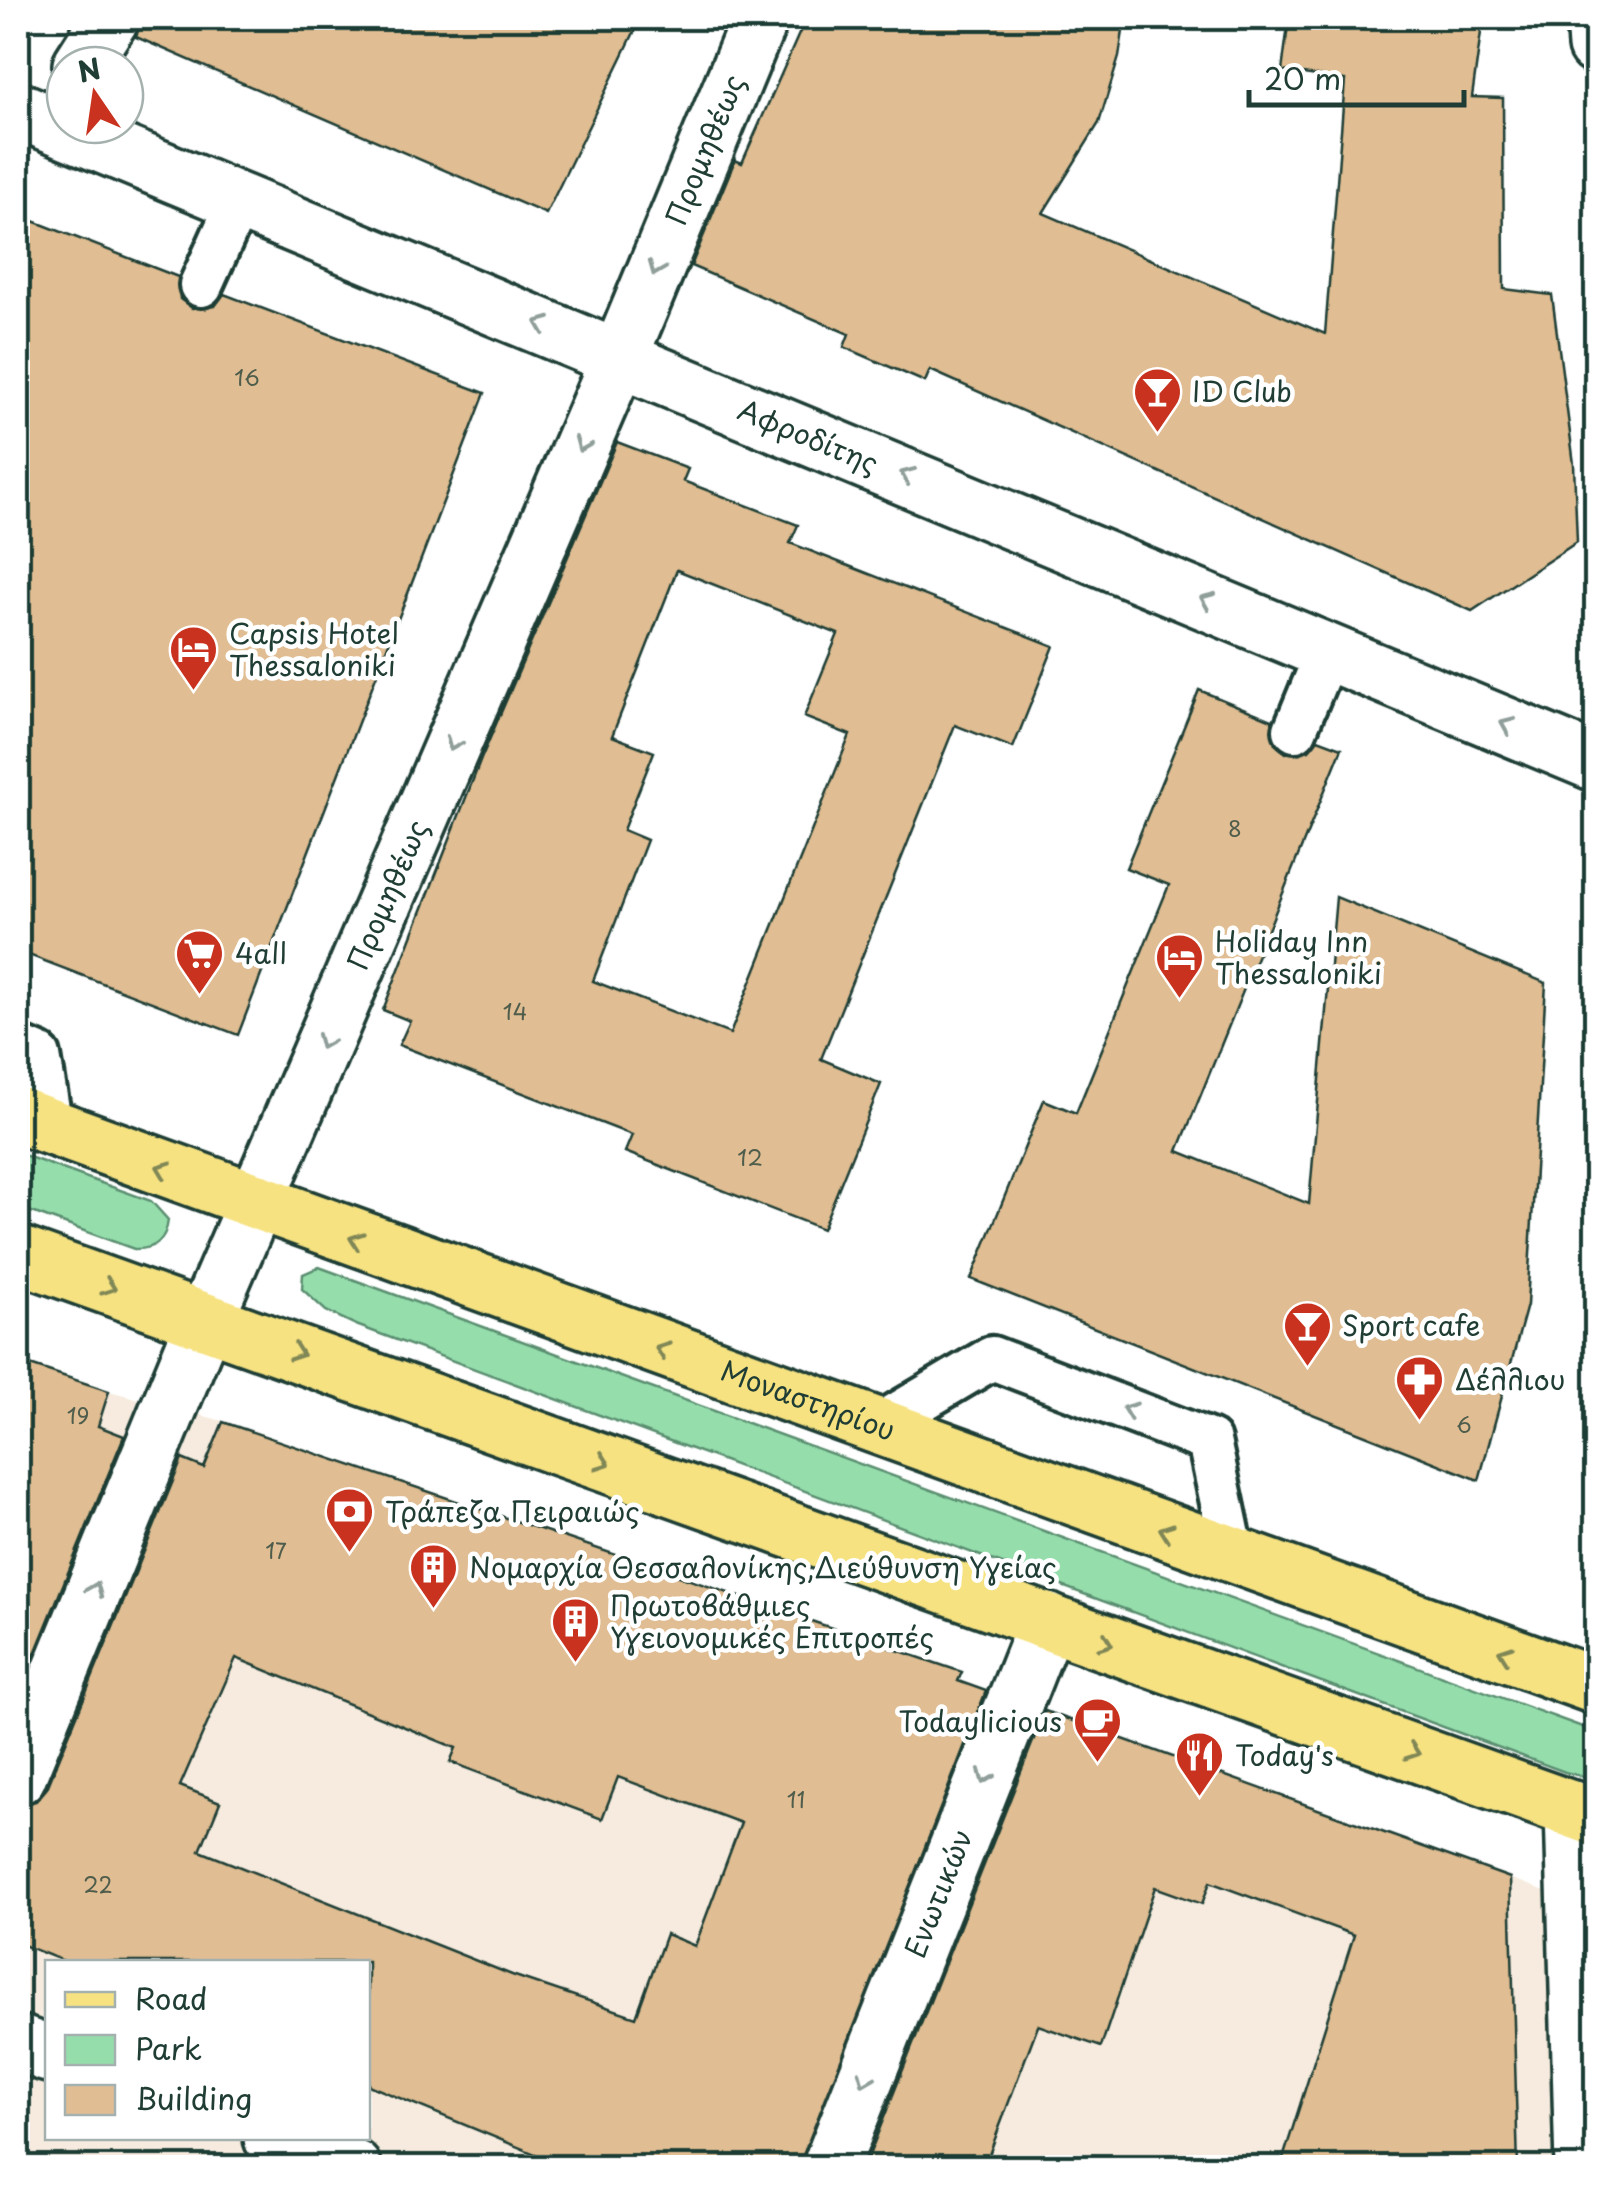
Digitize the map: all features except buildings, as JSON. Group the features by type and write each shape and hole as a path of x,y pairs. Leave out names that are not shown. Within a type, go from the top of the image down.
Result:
{"main road":[{"name":"Μοναστηρίου","path":"34,1121 254,1204 1596,1686"},
{"path":"18,1254 1585,1814"}],"street":[{"path":"94,45 111,18"},
{"name":"Προμηθέως","path":"18,1776 48,1660 205,1320 620,356 760,18"},
{"path":"1594,18 1596,46"},
{"name":"Αφροδίτης","path":"43,107 239,200 1596,762"},
{"name":"Ενωτικών","path":"830,2168 1047,1622"},
{"path":"1582,2168 1585,1814"},
{"path":"18,2043 45,2053"},
{"path":"277,2140 353,2168"}],"lane":[{"path":"201,285 239,200"},
{"path":"1295,730 1328,650"},
{"path":"18,1048 40,1056 34,1121"},
{"path":"876,1427 992,1358 1209,1441 1233,1555"}],"shaded area":[{"path":"18,1360 109,1391 223,1421 962,1672 825,2023 911,2054 1044,1711 1548,1892 1596,2167 18,2167"}],"green space":[{"path":"18,1153 151,1201 168,1220 165,1233 153,1246 134,1249 18,1207"},
{"path":"319,1267 1596,1732 1596,1780 1565,1772 356,1325 326,1311 302,1289 303,1274"}],"place":[{"name":"ID Club","path":"1157,434"},
{"name":"Capsis Hotel Thessaloniki","path":"194,692"},
{"name":"4all","path":"200,996"},
{"name":"Holiday Inn Thessaloniki","path":"1180,1000"},
{"name":"Sport cafe","path":"1307,1368"},
{"name":"Δέλλιου","path":"1420,1422"},
{"name":"Τράπεζα Πειραιώς","path":"350,1554"},
{"name":"Νομαρχία Θεσσαλονίκης,Διεύθυνση Υγείας","path":"434,1610"},
{"name":"Πρωτοβάθμιες Υγειονομικές Επιτροπές","path":"575,1664"},
{"name":"Todaylicious","path":"1097,1764"},
{"name":"Today's","path":"1200,1798"}]}
